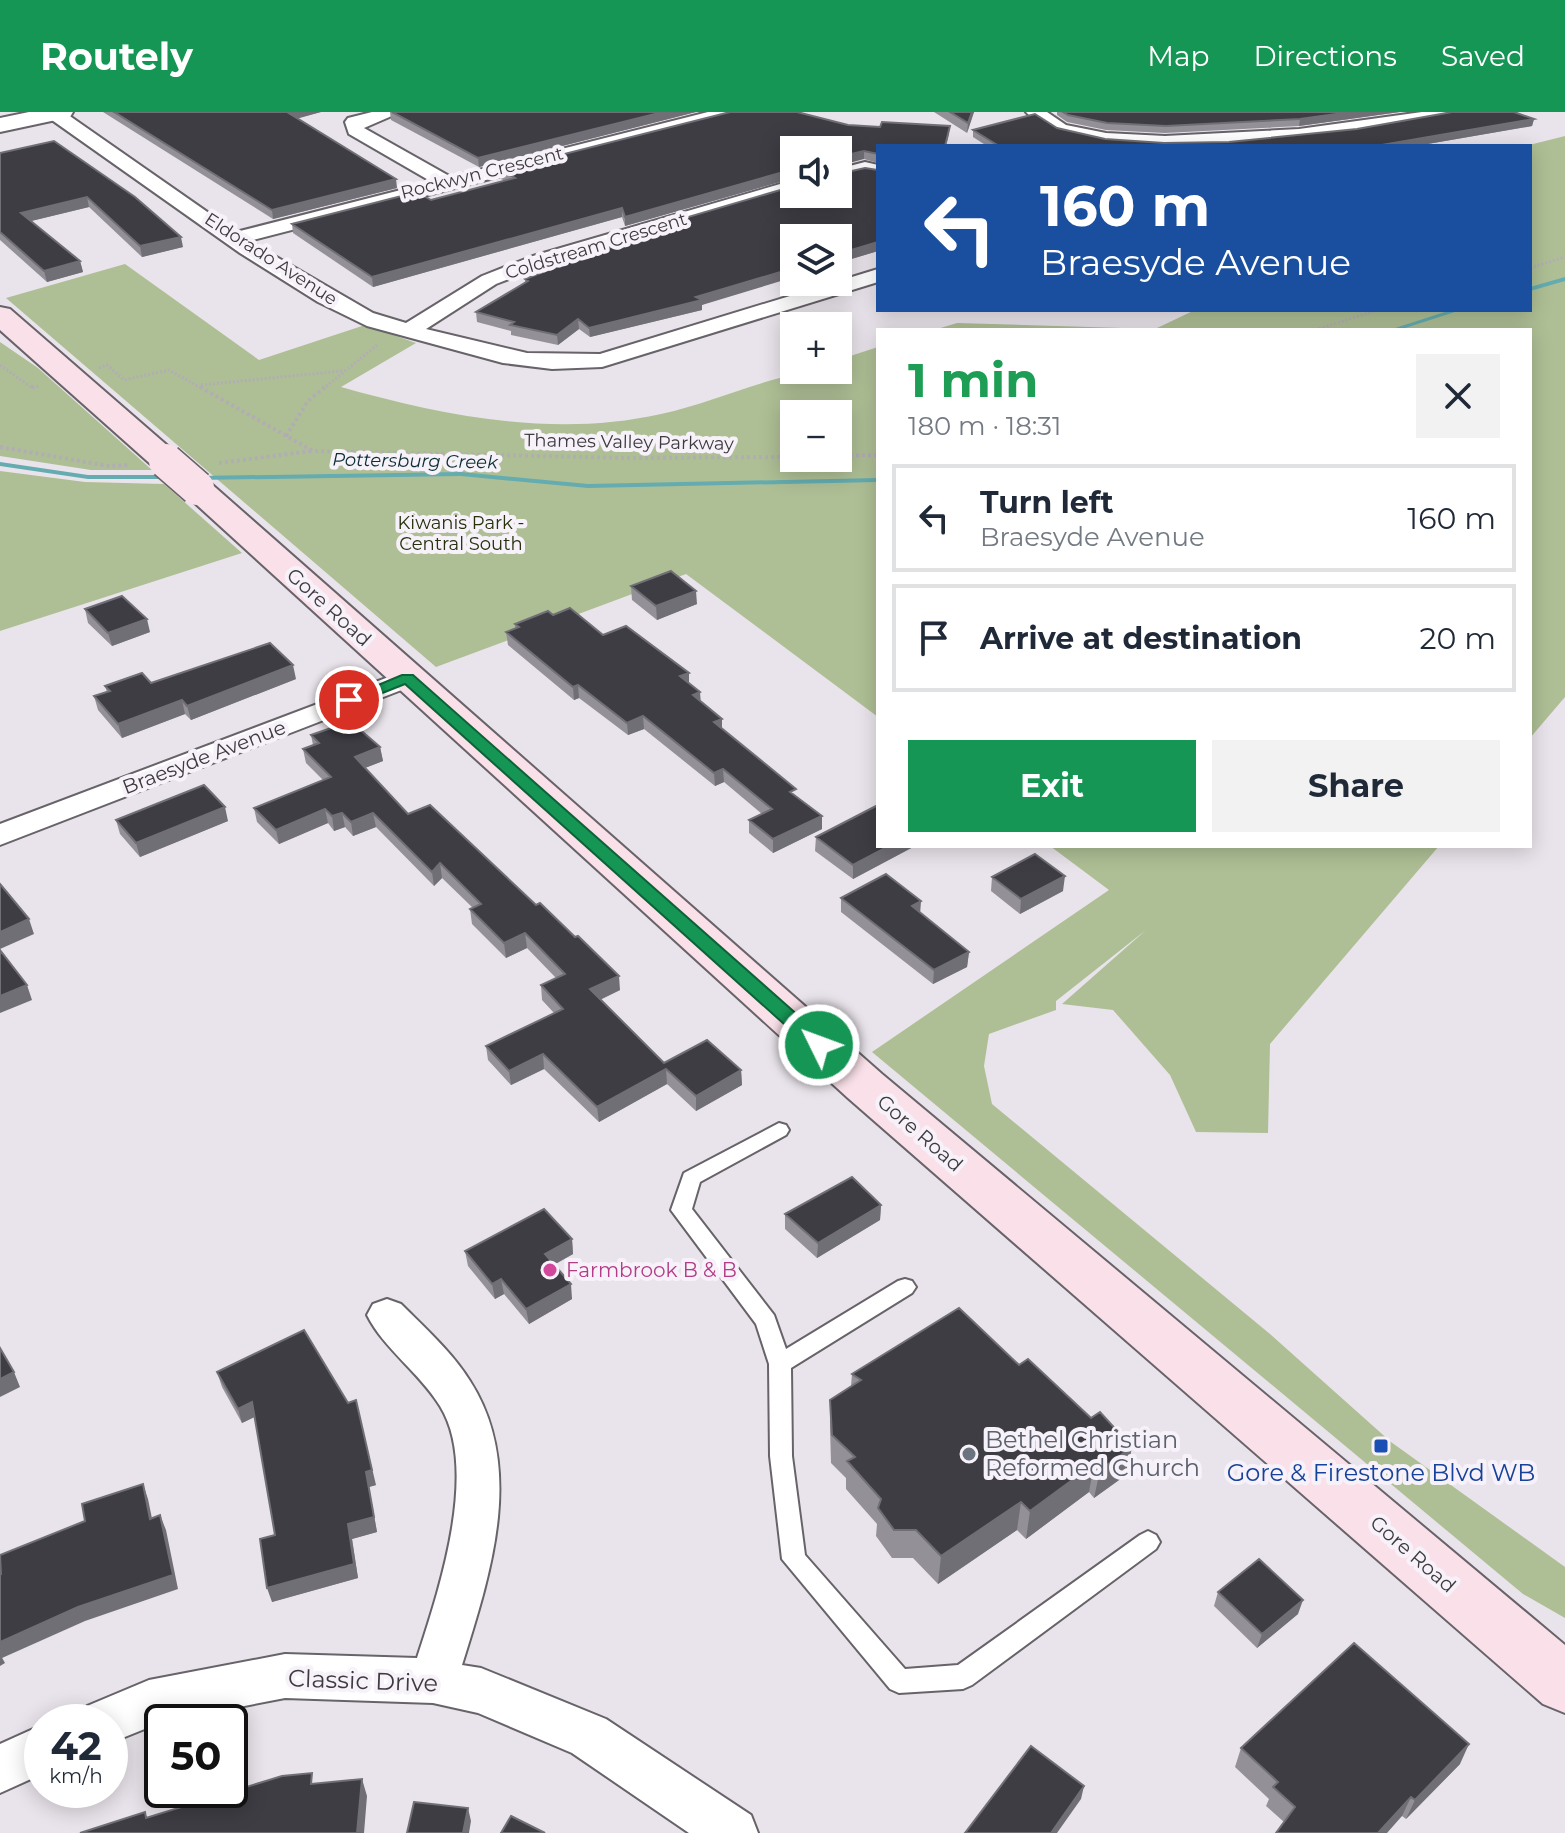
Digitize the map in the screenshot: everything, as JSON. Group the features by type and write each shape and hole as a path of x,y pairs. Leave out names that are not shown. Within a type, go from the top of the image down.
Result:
{"main road":[{"name":"Gore Road","path":"0,315 865,1086 1565,1684"}],"street":[{"path":"392,112 354,122 355,130 445,182"},
{"name":"Rockwyn Crescent","path":"236,238 445,182 729,112"},
{"path":"1035,112 1040,120 1083,135 1154,142 1343,130 1448,112"},
{"path":"0,125 59,113"},
{"name":"Eldorado Avenue","path":"59,113 305,285 369,320 434,341 519,362 567,365 602,360 876,276"},
{"path":"852,171 865,168 876,171"},
{"name":"Coldstream Crescent","path":"409,331 489,280 540,260 780,190"},
{"name":"Braesyde Avenue","path":"0,835 407,678"},
{"path":"387,1315 439,1371 469,1420 479,1493 465,1574 433,1681"},
{"name":"Classic Drive","path":"128,1712 149,1703 285,1676 433,1681 481,1691 589,1736 733,1833"},
{"path":"0,1769 24,1758"}],"lane":[{"path":"779,1130 691,1178 681,1210 766,1321 780,1364 781,1456 794,1559 899,1681 963,1677 1148,1542"},
{"path":"780,1364 905,1287"}],"path":[{"path":"1532,267 1565,257"},
{"path":"1350,312 1355,317"},
{"path":"1321,328 1371,312"},
{"path":"286,436 308,401 343,370 365,352 409,331"},
{"path":"0,365 32,388"},
{"name":"Thames Valley Parkway","path":"107,365 124,380 169,370 313,451 780,457"},
{"path":"200,385 343,370"},
{"path":"852,456 876,455"}],"green space":[{"path":"1565,136 1565,697 1532,736 1532,328 1157,328 1191,312 1532,312 1532,144"},
{"name":"Kiwanis Park - Central South","path":"125,264 259,360 365,325 416,343 341,387 459,415 540,424 621,421 661,414 780,378 780,384 852,384 852,355 876,348 876,716 686,574 436,667 6,298"},
{"path":"957,323 1122,328 941,328"},
{"path":"0,342 38,368 152,470 91,470 0,456"},
{"path":"0,471 85,482 164,484 242,553 0,631"},
{"path":"1053,848 1437,848 1270,1044 1268,1133 1196,1132 1170,1075 1113,1010 1062,1004 1146,930 1056,1001 1056,1010 989,1034 984,1066 992,1104 1270,1334 1391,1442 1565,1567 1565,1618 1523,1594 872,1052 1109,890"}],"building":[{"path":"114,112 287,112 396,179 272,210"},
{"path":"392,112 663,112 478,158"},
{"path":"730,112 797,112 848,125 880,127 882,122 950,126 946,144 876,144 876,154 864,151 852,154 852,136 780,136 780,173 625,217 622,208 372,277 292,224 417,192 431,200 515,178 501,170"},
{"path":"950,112 972,112 968,123"},
{"path":"1063,112 1351,112 1300,119 1166,126 1107,123"},
{"path":"1452,112 1514,112 1534,119 1388,144 996,144 973,130 1035,114 1057,128 1105,139 1164,143 1229,142 1357,129"},
{"path":"54,141 135,197 181,237 140,246 87,197 21,213 80,261 44,271 0,232 0,153"},
{"path":"876,170 876,243 852,250 852,224 780,224 780,272 696,297 702,300 589,328 578,319 557,335 510,325 514,322 476,312 528,281 525,279 632,238 630,234 780,190 780,208 852,208 852,171"},
{"path":"671,571 696,591 656,606 631,586"},
{"path":"122,596 147,619 108,633 85,609"},
{"path":"570,608 603,635 626,626 689,673 680,676 700,692 693,695 722,719 714,722 796,789 790,792 822,816 773,839 749,820 772,809 723,769 714,773 643,716 627,723 578,685 573,687 506,632 519,627 515,624 548,611 553,615"},
{"path":"270,643 293,665 187,706 182,700 118,724 94,696 110,691 105,686 142,673 151,683"},
{"path":"337,726 344,733 358,728 380,747 355,757 408,814 430,805 536,905 540,903 619,976 590,989 664,1063 707,1040 741,1070 696,1096 666,1069 597,1107 543,1054 509,1071 486,1046 563,1009 541,985 565,974 525,933 504,943 470,909 481,904 440,863 432,872 373,813 351,822 342,813 332,816 325,809 276,830 254,808 331,777 303,749 319,743 311,735"},
{"path":"204,785 225,807 136,843 116,820"},
{"path":"876,806 876,848 885,848 853,865 816,837"},
{"path":"1035,854 1065,876 1021,899 992,877"},
{"path":"886,874 921,901 912,906 969,952 934,970 841,898"},
{"path":"0,884 29,919 0,932"},
{"path":"0,950 27,985 0,996"},
{"path":"852,1177 881,1205 818,1243 785,1214"},
{"path":"544,1209 572,1239 545,1254 571,1284 526,1309 501,1279 492,1284 465,1251"},
{"name":"Bethel Christian Reformed Church","path":"959,1308 1019,1365 1028,1359 1091,1418 1100,1412 1132,1447 1100,1470 1094,1464 1030,1511 1021,1502 941,1556 916,1530 894,1530 878,1508 881,1499 847,1461 855,1457 832,1435 830,1400 861,1380 852,1374"},
{"path":"304,1330 348,1403 356,1400 372,1470 366,1472 374,1517 348,1524 354,1564 267,1588 260,1539 275,1535 252,1402 238,1409 217,1372"},
{"path":"0,1348 14,1372 0,1379"},
{"path":"143,1484 150,1519 160,1515 173,1575 78,1607 0,1642 0,1555 85,1521 82,1504"},
{"path":"1259,1559 1303,1600 1262,1634 1218,1592"},
{"path":"1354,1643 1469,1744 1415,1800 1411,1797 1378,1833 1276,1833 1295,1807 1273,1787 1278,1782 1241,1748"},
{"path":"1031,1746 1084,1786 1051,1833 965,1833"},
{"path":"312,1773 311,1784 362,1779 357,1833 80,1833 145,1812 146,1818 178,1808 248,1808 248,1786 282,1776"},
{"path":"414,1802 468,1808 463,1833 407,1833"},
{"path":"511,1816 545,1833 501,1833"}],"waterway":[{"name":"Pottersburg Creek","path":"1532,288 1565,279"},
{"name":"Pottersburg Creek","path":"1399,328 1451,312"},
{"name":"Pottersburg Creek","path":"0,464 88,477 173,477"},
{"name":"Pottersburg Creek","path":"197,478 461,474 588,486 876,480"}],"place":[{"name":"Farmbrook B & B","path":"550,1270"},
{"name":"Gore & Firestone Blvd WB","path":"1381,1446"},
{"name":"Bethel Christian Reformed Church","path":"969,1454"}],"route":[{"path":"349,700 407,678 819,1045"}]}
